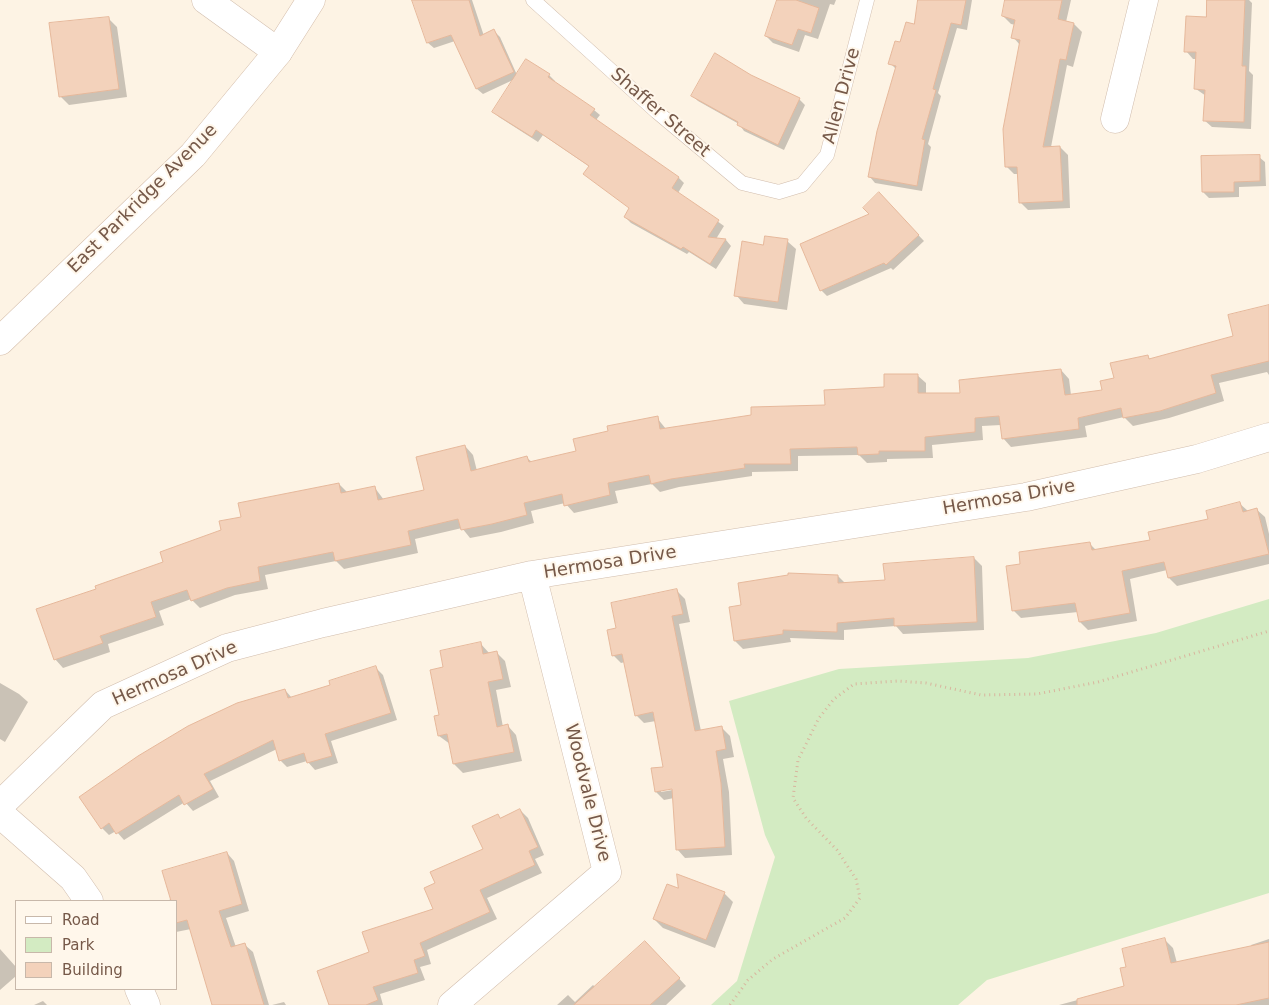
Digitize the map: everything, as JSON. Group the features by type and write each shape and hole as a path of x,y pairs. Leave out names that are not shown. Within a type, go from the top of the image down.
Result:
{"street":[{"path":"206,0 278,52"},
{"name":"East Parkridge Avenue","path":"0,341 193,155 278,52 311,0"},
{"path":"1115,118 1144,0"},
{"name":"Hermosa Drive","path":"0,804 103,705 227,648 323,623 532,575 1026,497 1197,459 1269,437"},
{"name":"Woodvale Drive","path":"452,1005 607,872 532,575"},
{"path":"0,814 73,878 88,900"},
{"path":"138,990 146,1005"}],"lane":[{"name":"Shaffer Street","path":"533,0 657,112 742,183 779,192 802,185"},
{"name":"Allen Drive","path":"802,185 827,155 867,0"}],"path":[{"path":"730,1005 748,980 772,959 845,918 860,898 856,879 837,850 806,818 793,798 798,760 819,718 834,699 854,684 898,681 926,684 981,695 1037,694 1098,682 1269,632"}],"green space":[{"path":"1269,599 1269,893 987,980 958,1005 711,1005 737,981 775,857 765,835 729,701 839,669 1028,658 1156,633"}],"building":[{"path":"412,0 469,0 480,36 494,29 514,72 476,89 451,35 427,43"},
{"path":"777,0 796,0 819,8 811,33 798,29 792,45 765,36"},
{"path":"918,0 966,0 961,25 951,23 933,89 936,90 922,139 925,140 917,186 868,177 877,131 896,66 888,64 895,41 900,42 906,22 914,24"},
{"path":"1005,0 1062,0 1058,19 1074,23 1066,60 1060,59 1043,147 1060,146 1063,201 1019,203 1017,167 1005,167 1003,129 1020,40 1011,38 1015,20 1002,16"},
{"path":"1207,0 1245,0 1242,66 1246,66 1244,122 1203,121 1205,90 1194,89 1196,52 1184,52 1186,16 1206,17"},
{"path":"109,17 119,89 59,97 49,23"},
{"path":"715,53 751,75 800,98 778,145 737,125 738,122 691,96"},
{"path":"526,59 550,74 548,77 595,109 590,115 679,177 672,188 719,220 708,237 726,239 710,264 683,247 681,249 624,217 629,208 583,174 589,166 536,130 532,137 492,112"},
{"path":"1260,155 1260,181 1234,182 1234,192 1202,192 1201,156"},
{"path":"879,192 919,235 886,265 884,263 820,291 800,244 869,214 863,208"},
{"path":"765,236 788,239 778,302 734,296 742,241 763,245"},
{"path":"1269,305 1269,361 1211,375 1216,393 1160,411 1123,418 1121,408 1078,418 1079,429 1002,439 999,416 975,418 975,432 925,437 925,451 879,451 879,454 858,455 857,447 790,449 791,464 744,464 745,468 671,479 651,484 649,475 608,483 610,495 564,506 562,494 524,503 527,515 492,524 461,530 458,519 408,531 411,545 335,561 333,552 258,567 260,581 227,588 191,601 187,590 151,602 156,617 100,636 103,643 54,660 36,609 96,589 95,586 163,562 160,552 221,530 219,521 241,517 238,503 339,483 341,493 375,486 378,500 424,490 416,457 465,445 471,471 527,456 529,462 576,451 573,439 608,431 607,426 658,416 660,429 751,415 751,407 825,405 824,390 884,387 884,374 918,374 918,393 960,393 959,380 1061,369 1065,395 1102,390 1100,381 1114,378 1110,363 1148,355 1149,359 1233,336 1228,315"},
{"path":"1240,502 1243,512 1257,508 1269,554 1168,578 1164,562 1122,571 1130,613 1079,622 1075,603 1012,611 1006,566 1020,564 1019,552 1090,542 1092,550 1150,540 1148,532 1208,519 1206,511"},
{"path":"974,557 977,622 894,626 894,618 837,623 837,632 783,630 783,634 734,641 729,607 741,605 738,583 788,575 788,573 838,575 838,583 885,580 883,564"},
{"path":"677,589 683,614 672,616 695,731 722,726 726,749 716,751 721,783 725,847 676,850 672,789 655,792 651,768 663,767 653,712 635,716 622,654 612,656 607,630 616,628 611,603"},
{"path":"481,642 483,654 497,651 503,679 488,682 497,727 508,724 514,752 453,764 447,734 438,736 434,716 439,715 430,670 443,667 440,651"},
{"path":"376,666 391,713 325,734 332,756 307,763 304,753 279,761 273,740 204,774 213,789 184,805 179,795 116,834 109,823 101,829 79,797 138,756 188,726 237,703 285,689 288,698 330,685 329,681"},
{"path":"520,809 538,847 529,851 535,865 480,890 490,912 420,943 425,956 414,960 418,973 373,987 378,1000 366,1005 329,1005 317,971 369,952 362,932 433,909 424,888 435,883 430,872 483,849 472,826 498,814 500,818"},
{"path":"227,852 242,904 219,911 231,947 245,943 264,1005 212,1005 187,920 178,922 178,900 171,900 162,871"},
{"path":"677,874 725,892 706,940 653,919 667,884 678,888"},
{"path":"1165,938 1171,963 1269,942 1269,998 1236,1005 1077,1005 1077,999 1124,986 1120,968 1126,967 1122,949"},
{"path":"645,941 680,978 650,1005 574,1005"}]}
